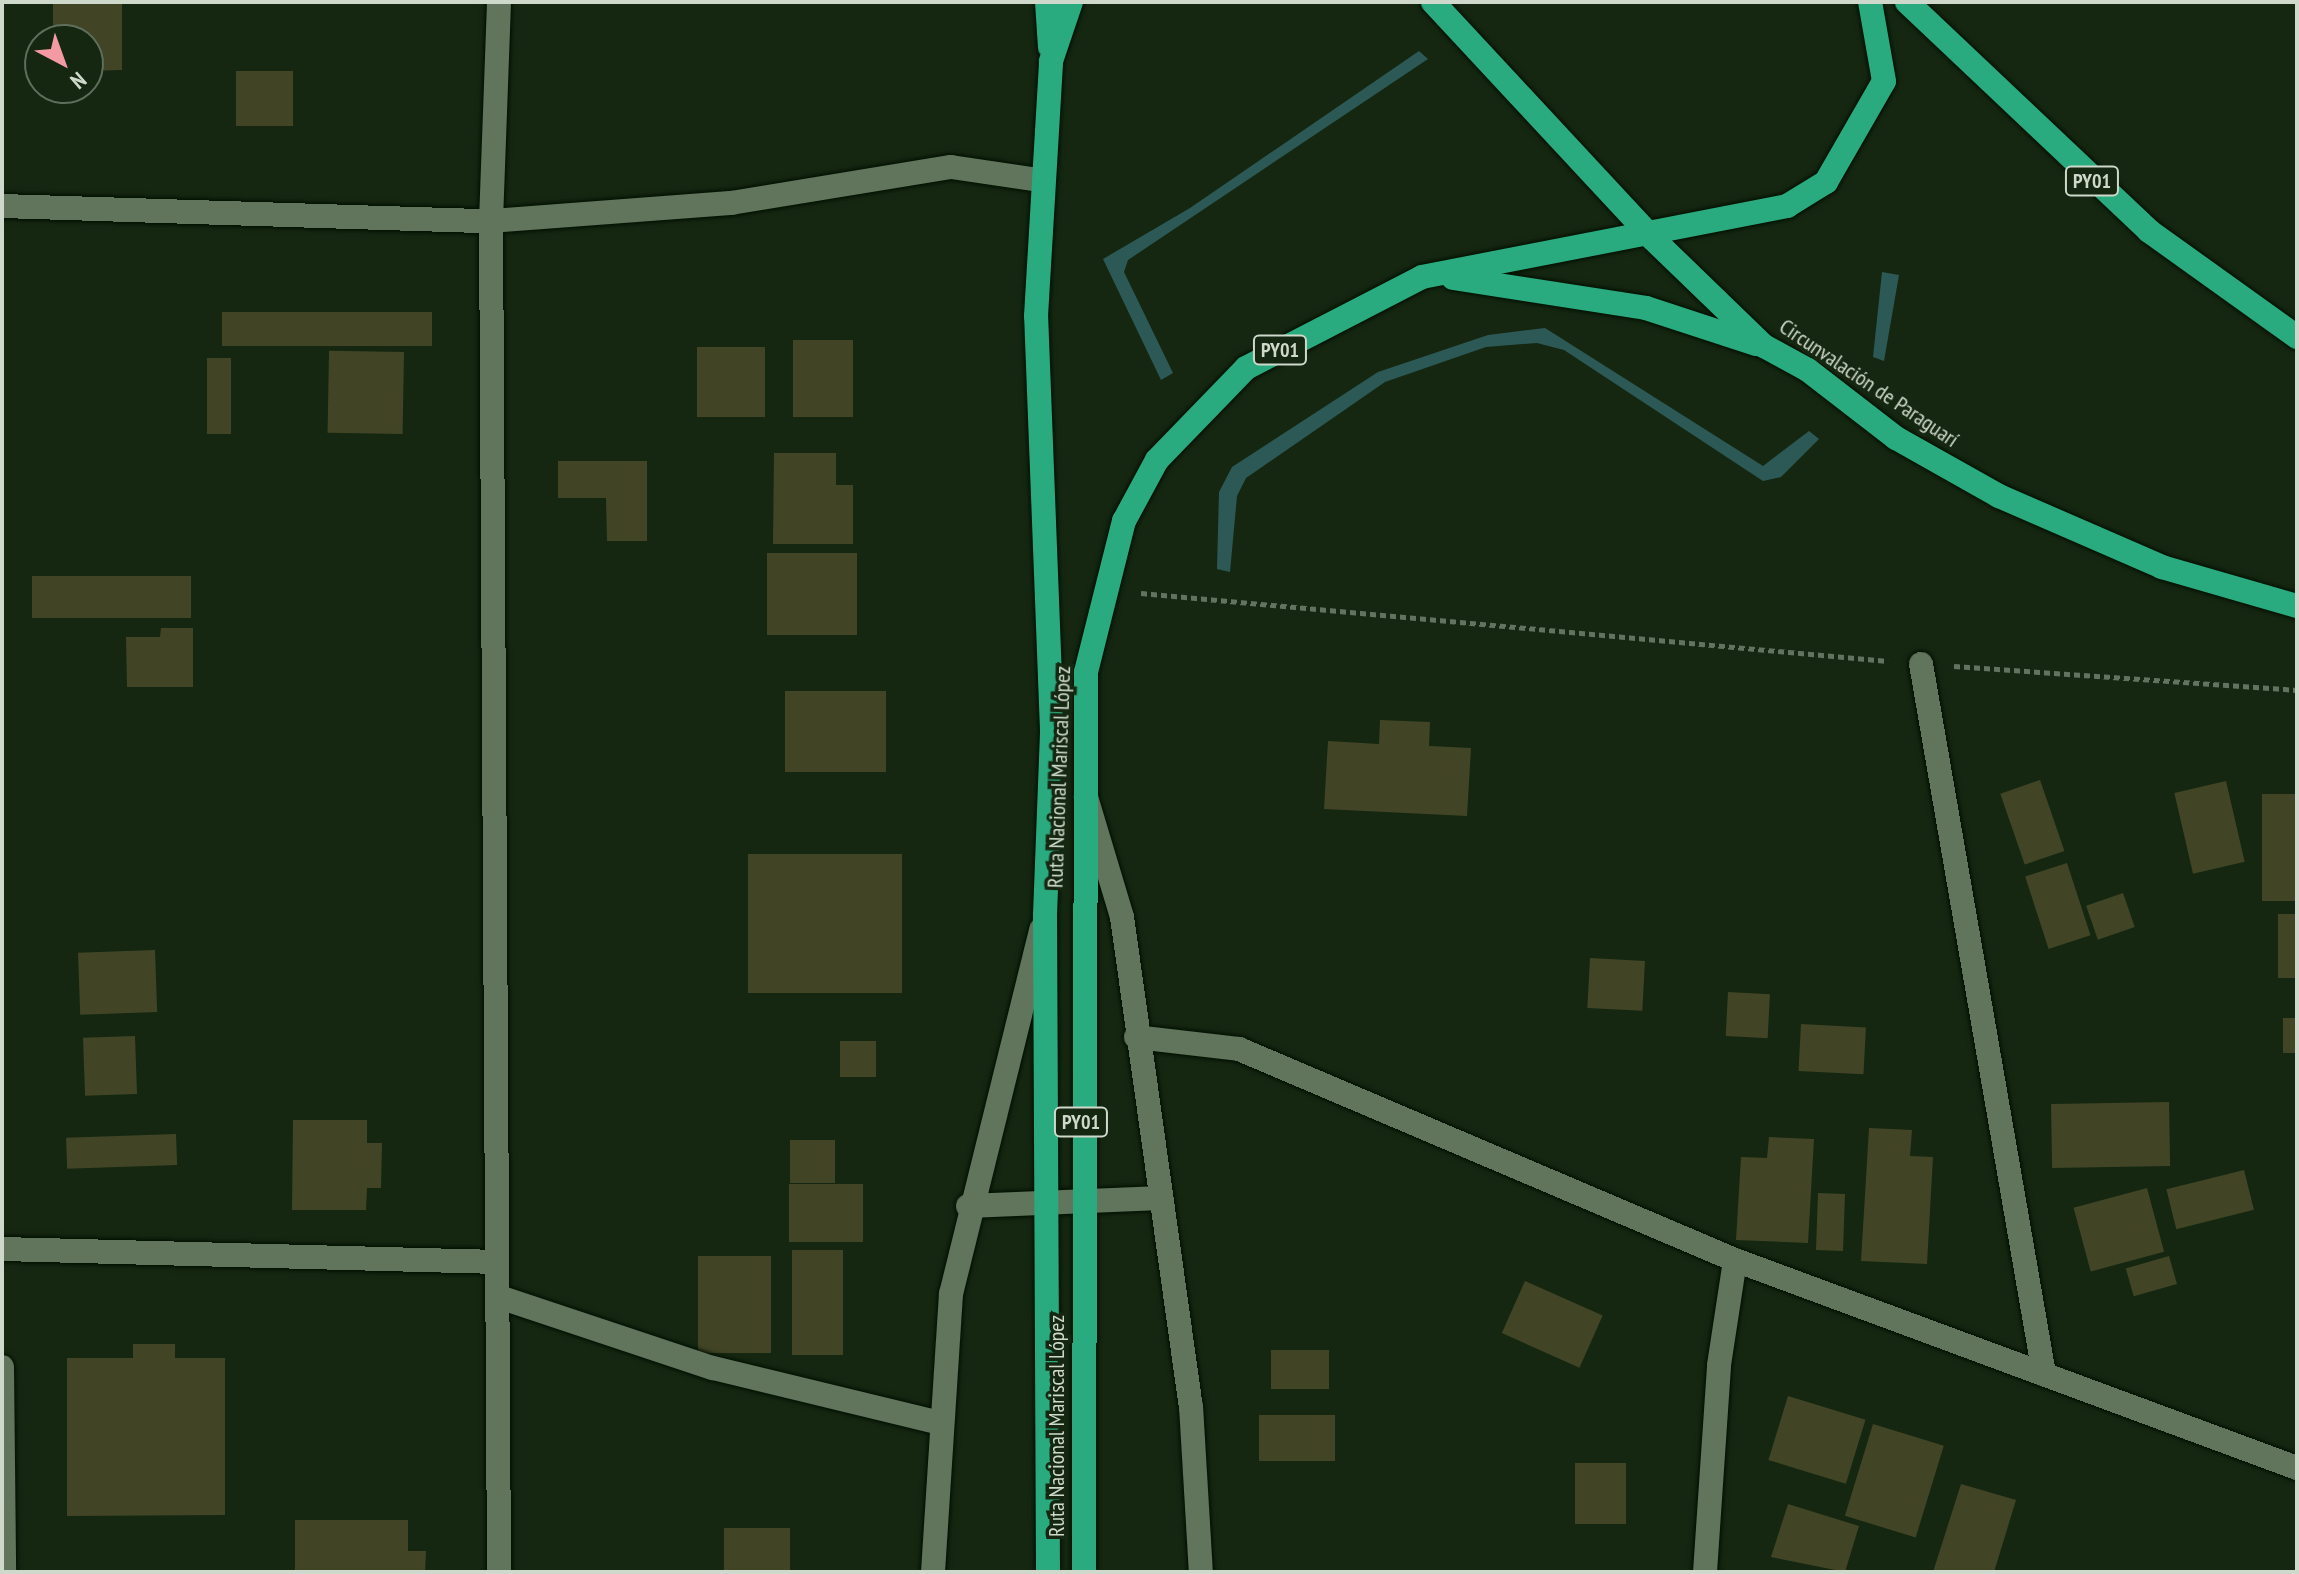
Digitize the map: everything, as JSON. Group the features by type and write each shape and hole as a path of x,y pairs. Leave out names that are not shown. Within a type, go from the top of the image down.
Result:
{"highway":[{"path":"1047,2 1051,61"},
{"name":"Ruta Nacional Mariscal López","path":"1048,1572 1045,915 1052,730 1036,316 1039,180 1051,61 1071,2"},
{"name":"Circunvalación de Paraguarí","path":"1433,2 1651,237 1764,346 1808,370 1896,438 1999,496 2162,567 2297,606"},
{"name":"Ruta Nacional Mariscal López","path":"1084,1572 1081,1203 1086,672 1100,592 1124,521 1157,460 1246,368 1422,277 1525,252 1651,237 1787,206 1826,182 1884,81 1870,2"},
{"name":"PY01","path":"1907,2 2149,231 2297,337"},
{"path":"1422,277 1493,279 1646,308 1764,346"}],"street":[{"path":"499,2 491,221 499,1572"},
{"path":"2,206 491,221 731,203 951,167 1039,180"},
{"path":"1921,664 2044,1374"},
{"path":"1086,797 1122,917 1136,1037 1191,1406 1201,1572"},
{"path":"933,1572 940,1423 951,1294 968,1206 1045,915"},
{"path":"1136,1037 1239,1049 1735,1260 2297,1468"},
{"path":"968,1206 1161,1198"},
{"path":"2,1249 497,1262"},
{"path":"1705,1572 1719,1365 1735,1260"},
{"path":"499,1297 713,1368 940,1423"},
{"path":"2,1367 4,1572"}],"path":[{"path":"1100,592 1199,593 1921,664 2297,690"}],"water":[{"path":"1419,51 1428,59 1128,260 1124,272 1173,373 1161,380 1103,259 1190,208"},
{"path":"1882,272 1899,275 1884,361 1873,357"},
{"path":"1545,328 1763,466 1809,431 1819,439 1781,477 1763,481 1564,350 1537,343 1486,347 1385,382 1246,478 1237,496 1230,572 1217,569 1219,492 1232,467 1378,372 1488,335"}],"building":[{"path":"53,2 122,2 122,70 104,71 104,24 53,24"},
{"path":"236,71 293,71 293,126 236,126"},
{"path":"222,312 432,312 432,346 222,346"},
{"path":"793,340 853,340 853,417 793,417"},
{"path":"697,347 765,347 765,417 697,417"},
{"path":"329,351 404,352 403,434 328,433"},
{"path":"207,358 231,358 231,434 207,434"},
{"path":"774,453 836,453 836,485 853,485 853,544 773,544"},
{"path":"558,461 647,461 647,541 607,541 606,498 558,498"},
{"path":"767,553 857,553 857,635 767,635"},
{"path":"32,576 191,576 191,618 32,618"},
{"path":"161,628 193,628 193,687 127,687 126,637 160,637"},
{"path":"785,691 886,691 886,772 785,772"},
{"path":"1380,720 1430,722 1429,746 1471,748 1467,816 1324,809 1328,741 1379,744"},
{"path":"2040,780 2064,851 2025,865 2000,794"},
{"path":"2226,781 2245,862 2193,874 2174,793"},
{"path":"2262,794 2297,794 2297,901 2262,901"},
{"path":"748,854 902,854 902,993 748,993"},
{"path":"2067,863 2090,935 2049,949 2025,877"},
{"path":"2123,893 2135,927 2098,940 2086,906"},
{"path":"2278,914 2297,914 2297,978 2278,978"},
{"path":"155,950 157,1012 80,1015 78,953"},
{"path":"1590,958 1645,961 1642,1011 1587,1008"},
{"path":"1728,992 1770,994 1768,1038 1726,1036"},
{"path":"2283,1018 2297,1018 2297,1053 2283,1053"},
{"path":"1801,1024 1866,1027 1863,1074 1799,1071"},
{"path":"135,1036 137,1094 85,1096 83,1038"},
{"path":"840,1041 876,1041 876,1077 840,1077"},
{"path":"2169,1102 2170,1166 2052,1168 2051,1104"},
{"path":"293,1120 367,1120 367,1143 382,1143 381,1188 367,1188 366,1210 292,1210"},
{"path":"1869,1128 1912,1130 1910,1156 1933,1157 1927,1264 1861,1261"},
{"path":"176,1134 177,1165 67,1169 66,1138"},
{"path":"1769,1137 1814,1139 1808,1243 1736,1240 1741,1157 1767,1158"},
{"path":"790,1140 835,1140 835,1183 790,1183"},
{"path":"2244,1170 2254,1210 2176,1229 2166,1189"},
{"path":"789,1184 863,1184 863,1242 789,1242"},
{"path":"2147,1188 2164,1252 2091,1271 2074,1208"},
{"path":"1818,1193 1845,1194 1843,1251 1816,1250"},
{"path":"792,1250 843,1250 843,1355 792,1355"},
{"path":"698,1256 771,1256 771,1353 698,1353"},
{"path":"2169,1256 2177,1284 2134,1296 2126,1268"},
{"path":"1525,1281 1603,1316 1579,1368 1502,1333"},
{"path":"133,1344 175,1344 175,1358 225,1358 225,1515 67,1516 67,1358 133,1358"},
{"path":"1271,1350 1329,1350 1329,1389 1271,1389"},
{"path":"1788,1396 1865,1420 1846,1484 1768,1460"},
{"path":"1259,1415 1335,1415 1335,1461 1259,1461"},
{"path":"1873,1424 1944,1446 1916,1537 1845,1516"},
{"path":"1575,1463 1626,1463 1626,1524 1575,1524"},
{"path":"1961,1484 2016,1500 1994,1572 1933,1572"},
{"path":"1788,1504 1859,1526 1845,1572 1771,1557"},
{"path":"295,1520 408,1520 408,1551 426,1551 425,1572 295,1572"},
{"path":"724,1528 790,1528 790,1572 724,1572"}]}
